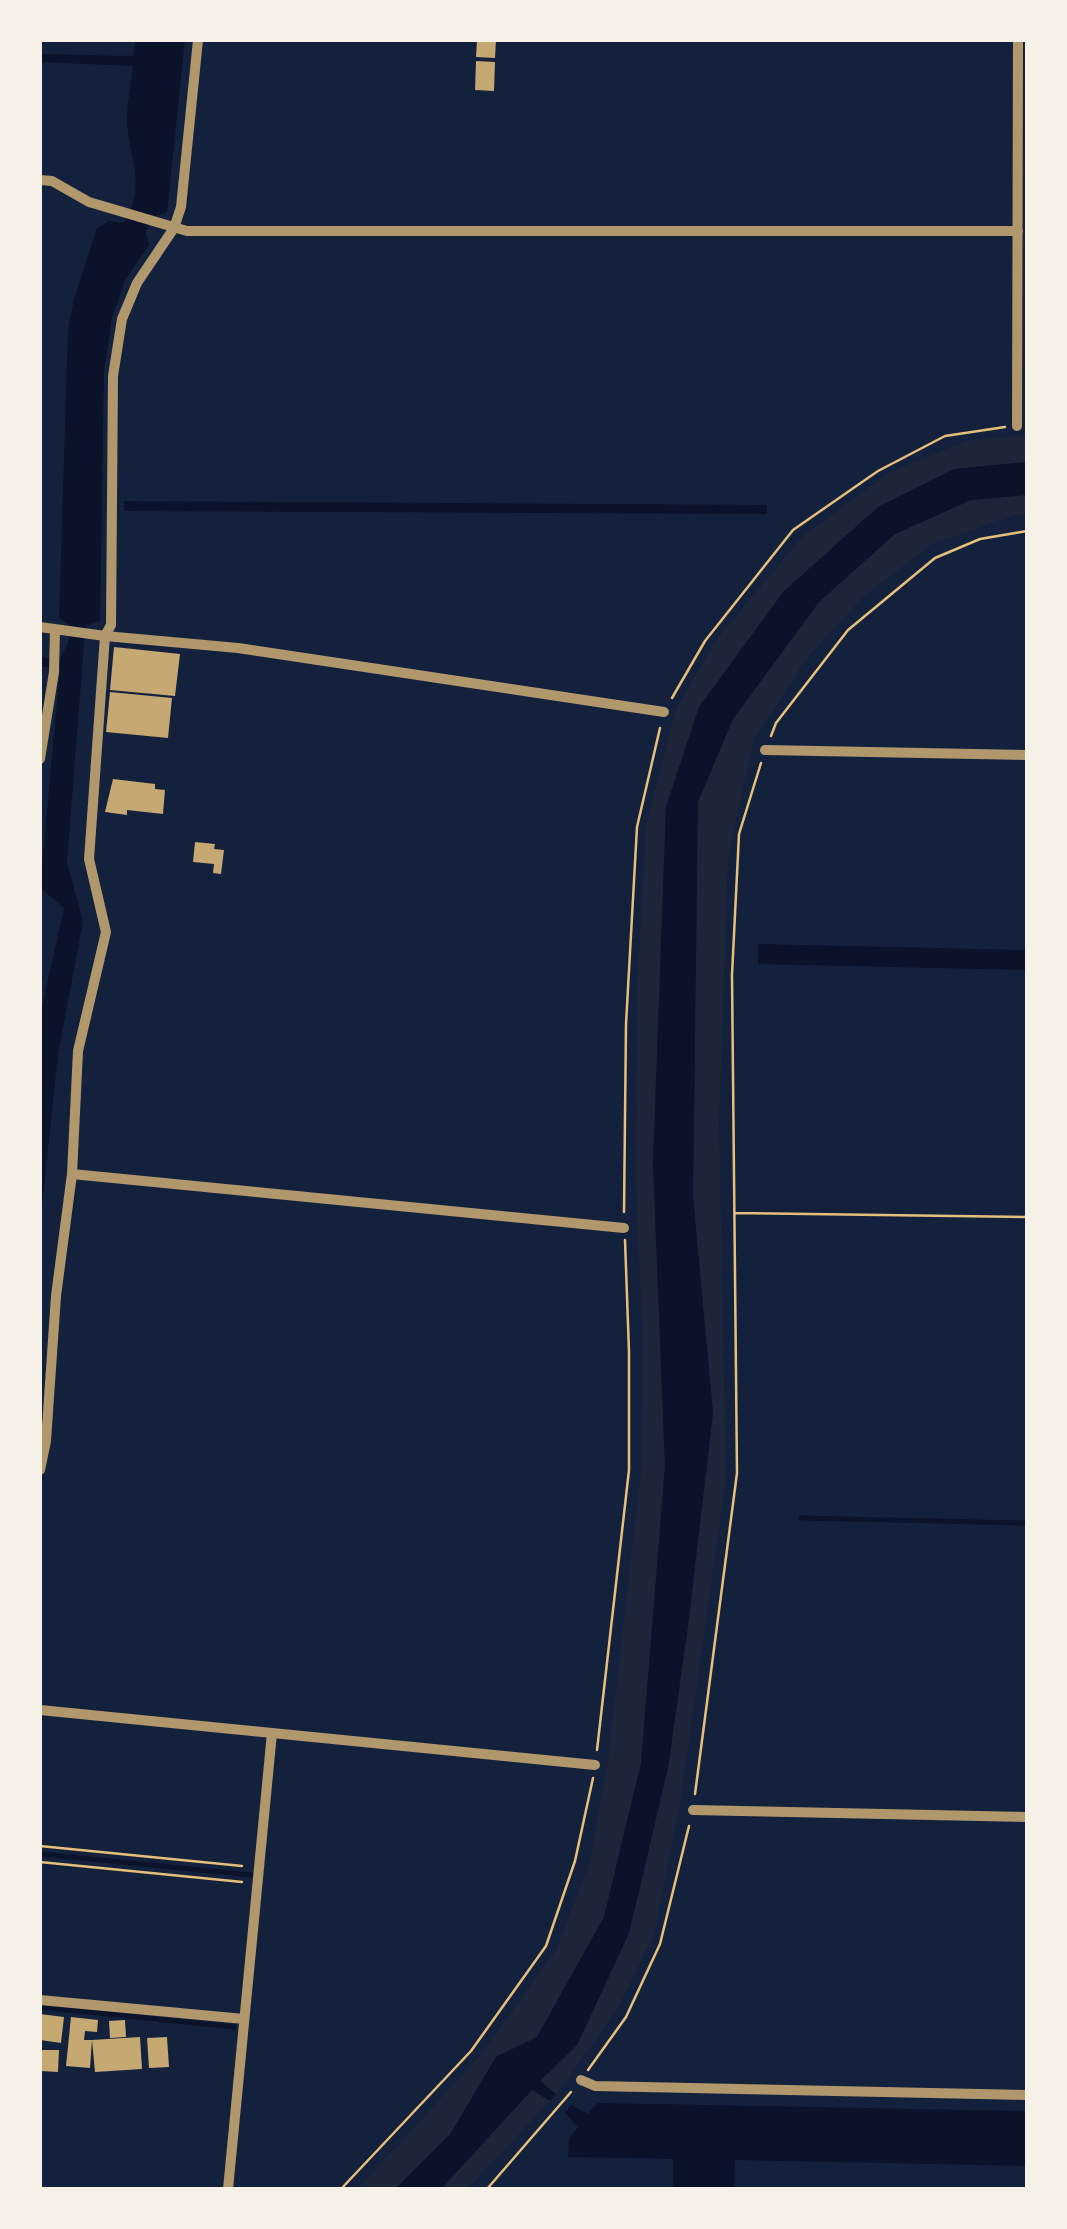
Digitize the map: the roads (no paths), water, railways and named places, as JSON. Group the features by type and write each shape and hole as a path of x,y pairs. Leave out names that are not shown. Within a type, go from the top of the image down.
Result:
{"street":[{"path":"40,1470 72,1174 78,1051 106,932 88,859 105,636 111,626 113,376 122,319 137,283 174,228 180,207 198,40"},
{"path":"1017,426 1022,96 1018,40"},
{"path":"40,180 52,181 88,202 174,228 1018,232"},
{"path":"40,628 238,648 664,712"},
{"path":"40,760 61,631"},
{"path":"766,750 1027,755"},
{"path":"72,1174 624,1228"},
{"path":"40,1710 595,1765"},
{"path":"228,2189 272,1733"},
{"path":"692,1810 1027,1817"},
{"path":"40,2000 244,2019"},
{"path":"581,2080 595,2086 1027,2095"}],"waterway":[{"path":"801,1518 1027,1523"},
{"path":"40,1854 251,1875"},
{"path":"40,2007 234,2027"}]}
